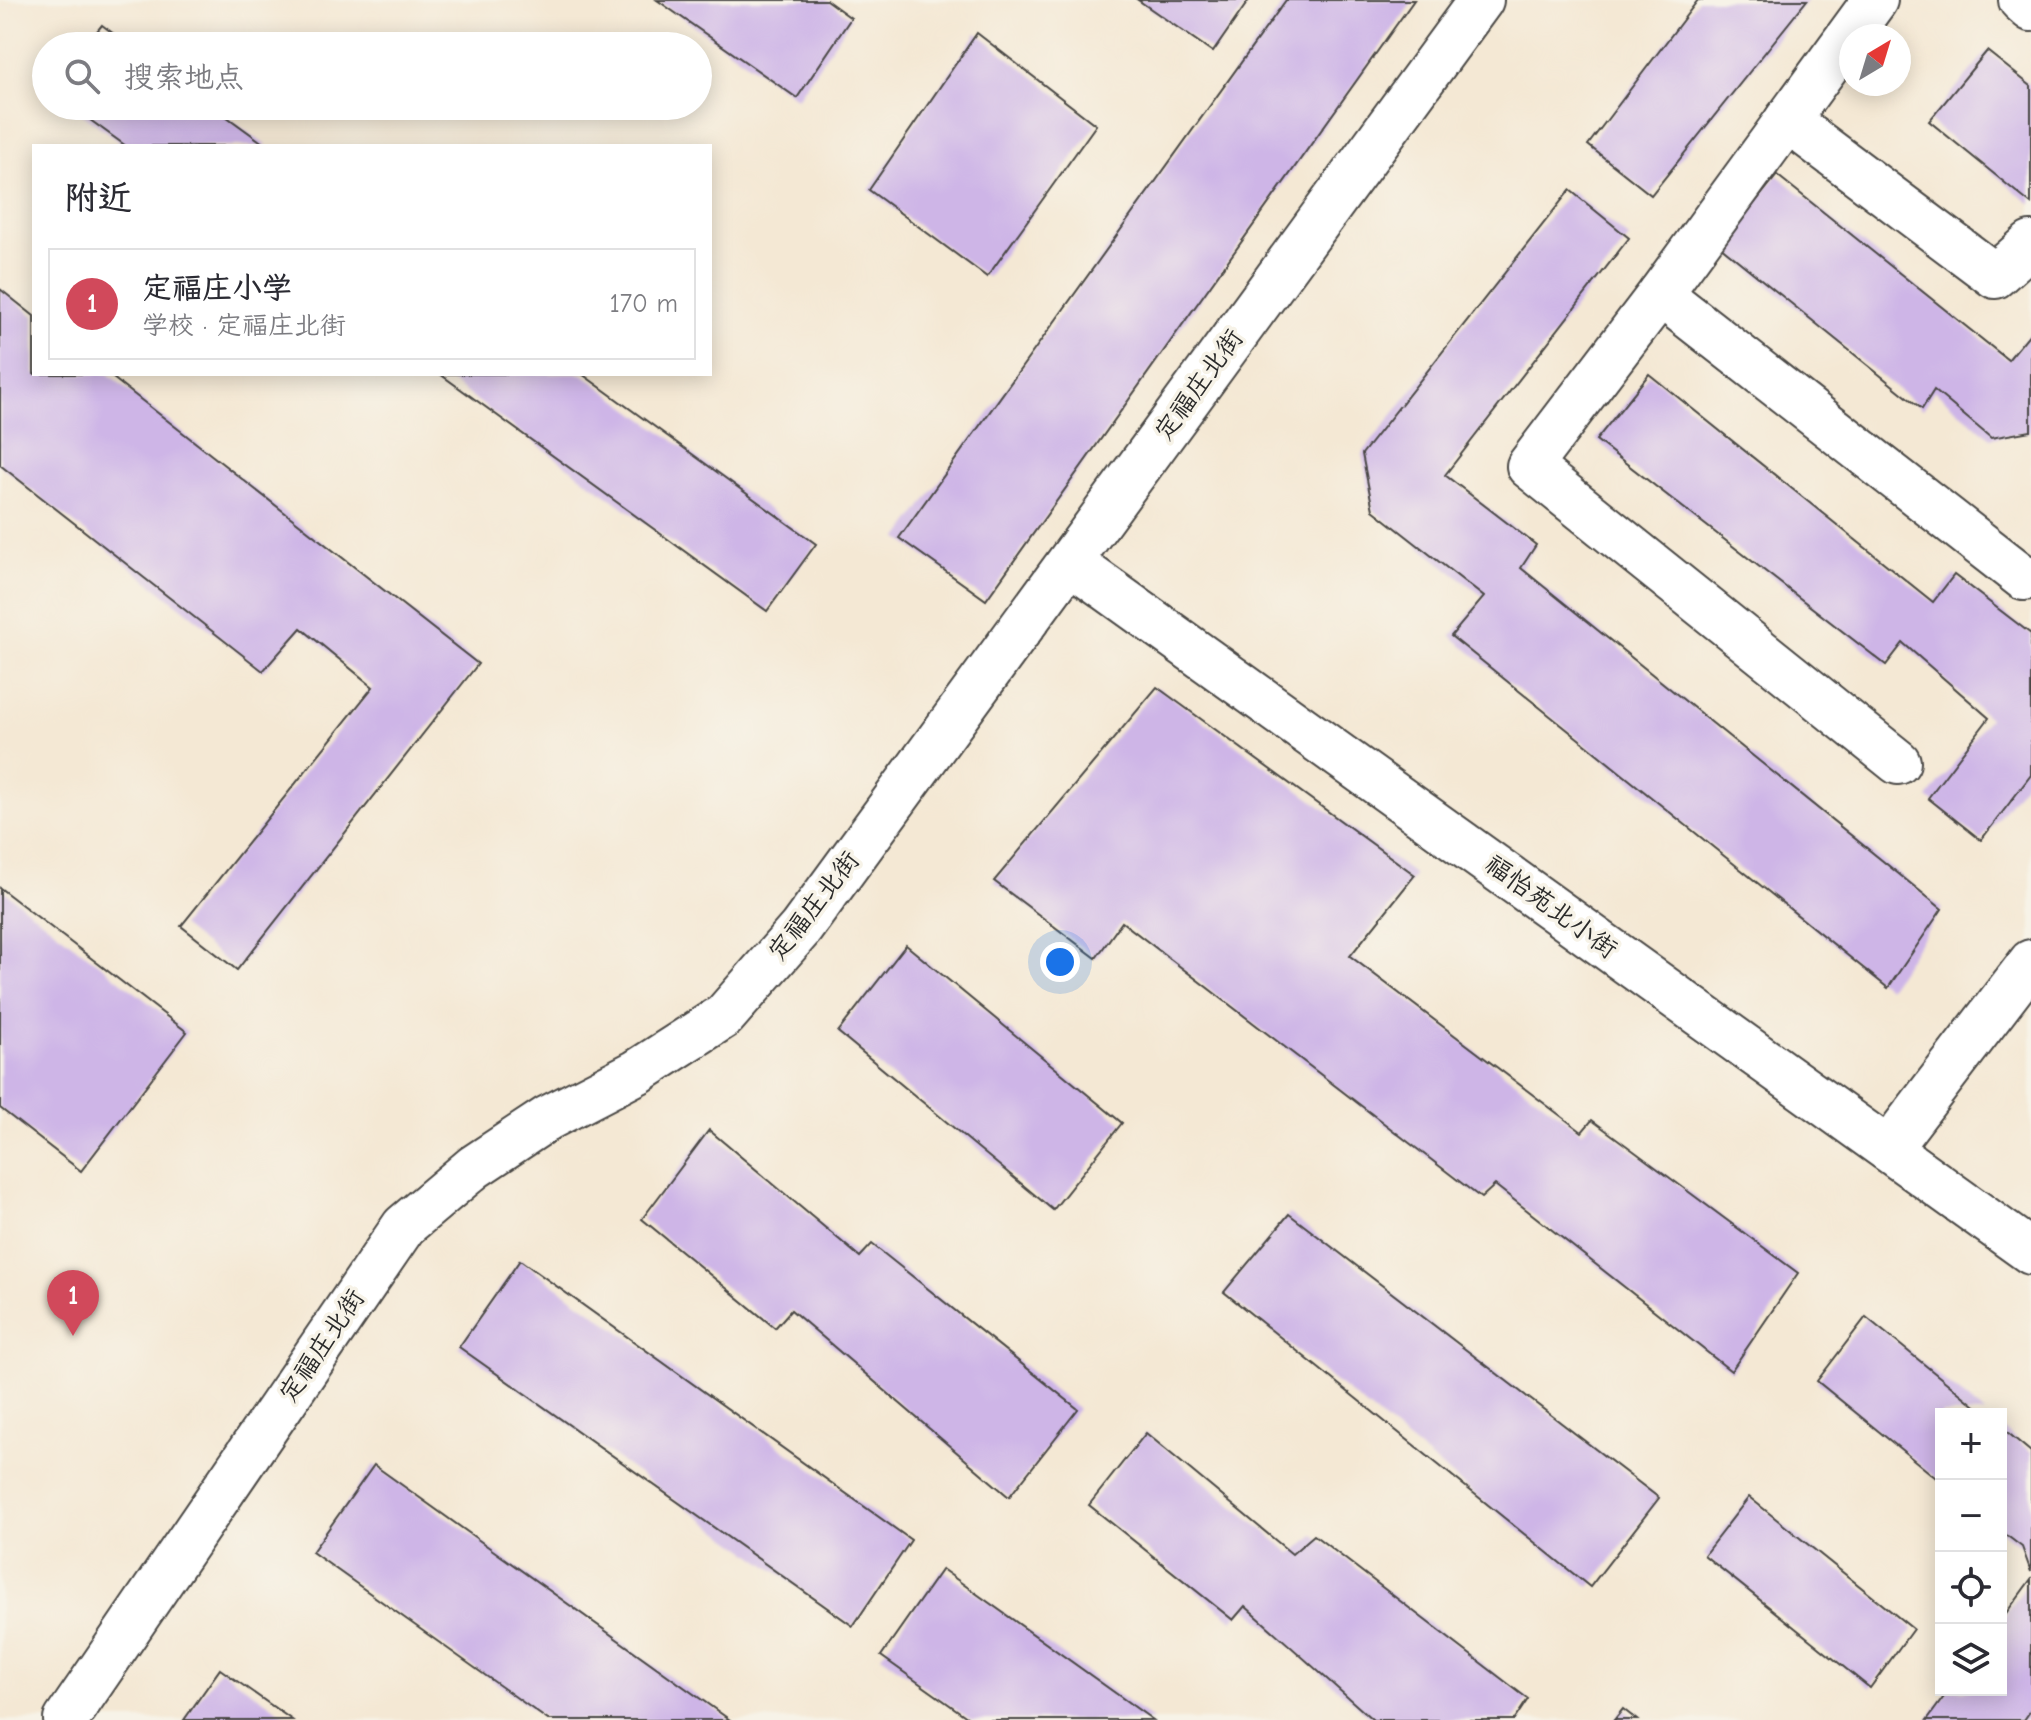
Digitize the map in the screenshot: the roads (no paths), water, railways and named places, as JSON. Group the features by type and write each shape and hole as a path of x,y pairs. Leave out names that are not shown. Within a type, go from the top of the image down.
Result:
{"street":[{"name":"定福庄北街","path":"66,1720 404,1226 474,1167 548,1118 637,1072 724,1016 801,928 1481,0"},
{"path":"1875,0 1660,294 1529,466 1898,762"},
{"path":"2021,0 2031,9"},
{"path":"1787,120 1995,276 2031,244"},
{"path":"1660,294 2029,577"},
{"name":"福怡苑北小街","path":"1070,562 2031,1252"},
{"path":"1888,1149 2031,962"}],"place":[{"name":"定福庄小学","path":"73,1336"}]}
